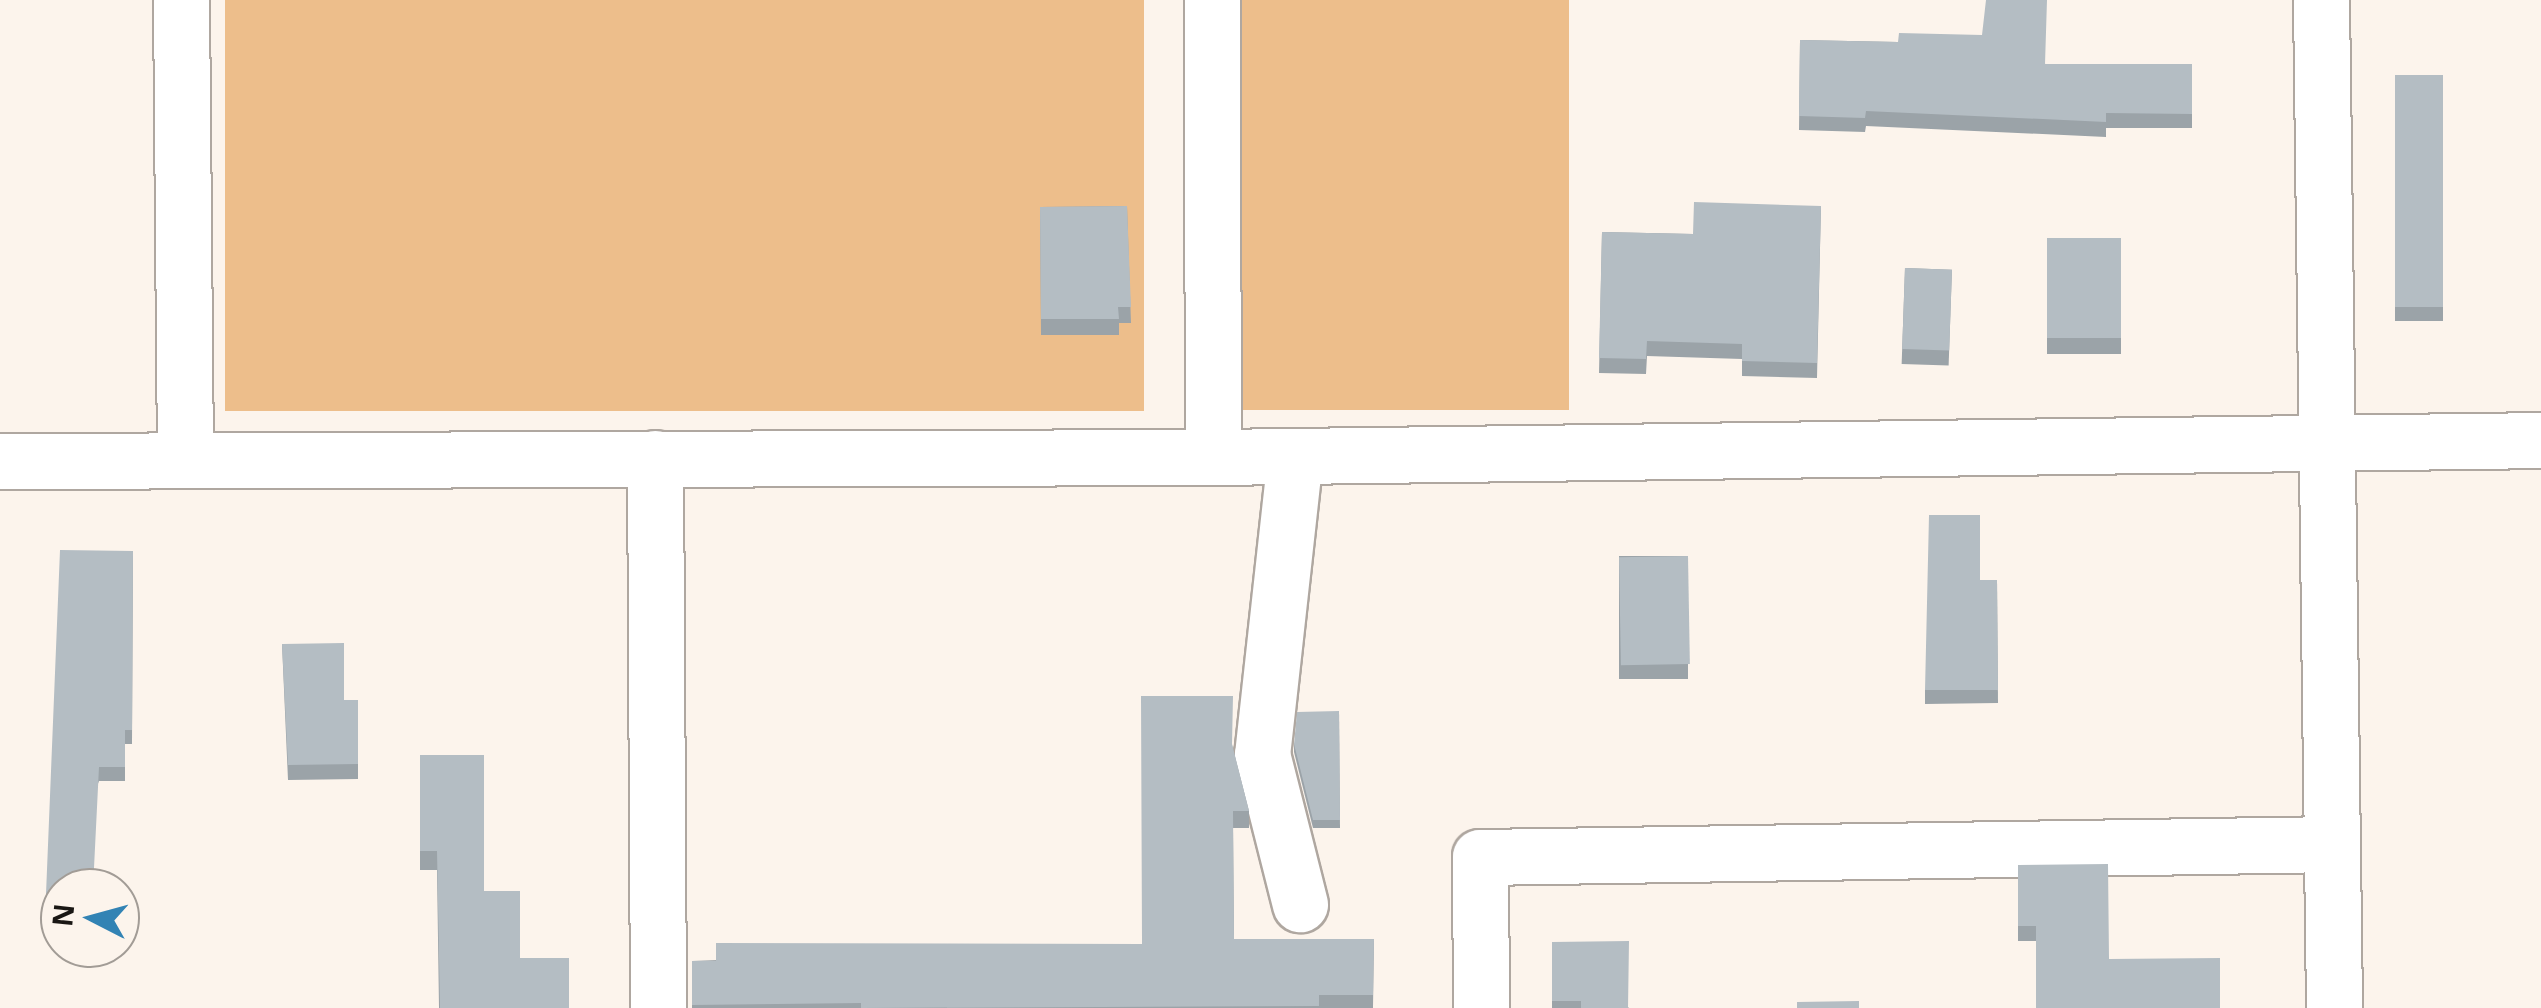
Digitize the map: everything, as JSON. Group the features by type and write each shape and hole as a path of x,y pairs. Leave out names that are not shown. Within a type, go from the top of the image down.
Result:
{"street":[{"path":"181,0 185,460"},
{"path":"1212,0 1213,456"},
{"path":"2322,0 2334,1008"},
{"path":"0,461 1295,456 2541,440"},
{"path":"1295,456 1262,754 1300,904"},
{"path":"655,458 658,1008"},
{"path":"1481,1008 1480,857 2332,844"}],"shaded area":[{"path":"225,0 1144,0 1144,411 225,411"},
{"path":"1231,0 1569,0 1569,410 1231,410"}],"building":[{"path":"1986,0 2047,0 2045,64 2192,64 2192,114 2106,113 2106,122 1866,111 1865,118 1799,116 1800,40 1898,42 1899,33 1982,35"},
{"path":"2395,75 2443,75 2443,307 2395,307"},
{"path":"1694,202 1821,206 1817,363 1742,361 1742,344 1647,341 1646,359 1599,358 1602,232 1693,234"},
{"path":"1127,206 1131,307 1118,307 1119,319 1041,319 1040,207"},
{"path":"2047,238 2121,238 2121,338 2047,338"},
{"path":"1905,268 1952,270 1949,351 1902,349"},
{"path":"1929,515 1980,515 1980,580 1997,580 1998,690 1925,690"},
{"path":"60,550 133,551 132,730 125,730 125,767 99,767 94,868 47,868"},
{"path":"1688,556 1690,664 1621,665 1619,557"},
{"path":"344,643 344,700 358,700 358,764 288,765 282,644"},
{"path":"1141,696 1233,696 1232,744 1249,811 1233,811 1234,939 1374,939 1373,995 1319,995 1319,1006 692,1005 692,961 716,961 716,943 1142,944"},
{"path":"1339,711 1340,820 1313,820 1294,744 1297,712"},
{"path":"420,755 484,755 484,891 520,891 520,958 569,958 569,1008 440,1008 437,851 420,851"},
{"path":"2108,864 2109,959 2220,958 2220,1008 2036,1008 2036,926 2018,926 2018,865"},
{"path":"1629,941 1628,1008 1581,1008 1581,1001 1552,1001 1552,942"},
{"path":"1859,1001 1859,1008 1797,1008 1797,1002"}]}
